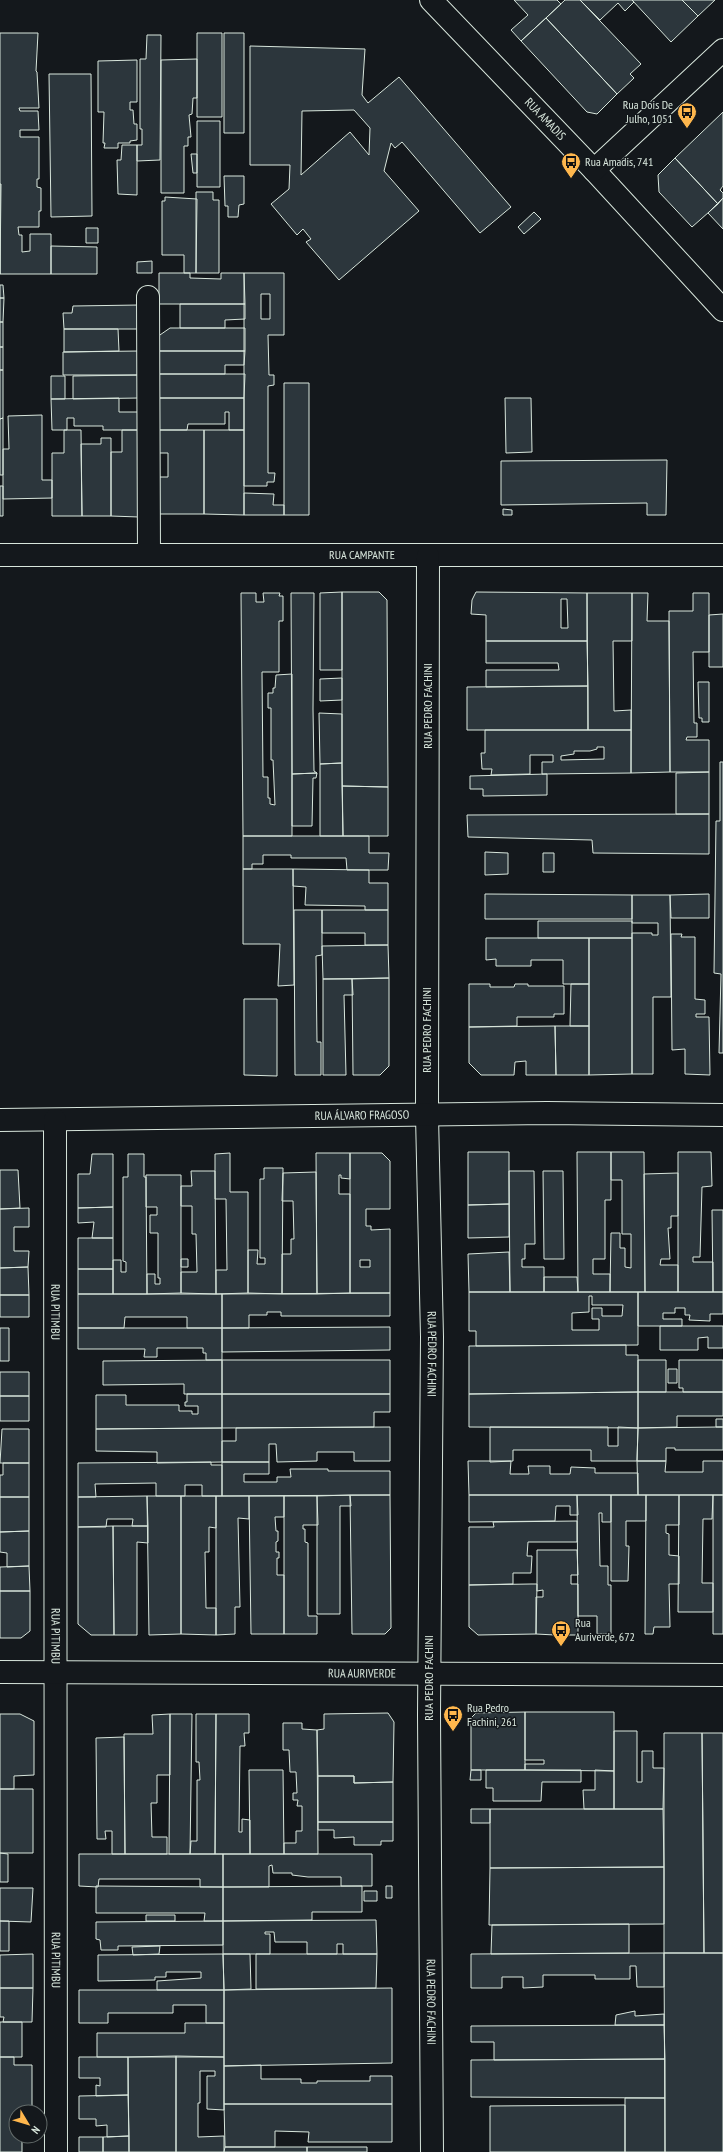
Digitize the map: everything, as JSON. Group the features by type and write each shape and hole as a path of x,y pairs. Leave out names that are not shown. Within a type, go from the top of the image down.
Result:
{"street":[{"name":"RUA AMADIS","path":"431,0 594,170 723,310"},
{"path":"594,170 723,50"},
{"path":"148,298 149,555"},
{"name":"RUA CAMPANTE","path":"0,555 723,555"},
{"name":"RUA PEDRO FACHINI","path":"428,556 427,1116 432,1337 429,1675 432,2152"},
{"name":"RUA ÁLVARO FRAGOSO","path":"0,1120 427,1116 547,1113 723,1115"},
{"name":"RUA PITIMBU","path":"55,1120 56,2152"},
{"name":"RUA AURIVERDE","path":"0,1672 429,1675 723,1675"}],"building":[{"path":"514,0 557,0 561,4 521,41 511,30 528,15"},
{"path":"565,0 580,0 641,64 630,74 634,78 617,94 546,18"},
{"path":"580,0 632,0 634,2 625,11 618,3 600,20"},
{"path":"632,0 682,0 698,16 671,42"},
{"path":"682,0 715,0 698,16"},
{"path":"546,18 617,94 597,114 587,112 521,41"},
{"path":"0,33 38,33 36,71 39,108 19,108 20,111 38,111 39,130 20,130 20,137 39,137 39,179 37,179 37,187 41,188 41,211 39,211 39,227 18,227 19,235 22,235 22,252 30,251 30,234 51,234 51,274 0,274"},
{"path":"197,33 222,33 222,117 197,117"},
{"path":"224,33 244,33 244,133 224,133"},
{"path":"147,35 161,35 160,160 137,161 137,145 142,145 142,129 140,129 140,59 146,59"},
{"path":"250,46 365,49 362,95 368,103 399,77 511,207 480,233 402,142 395,148 391,143 384,171 419,211 339,280 306,242 311,239 303,229 297,235 271,204 289,189 290,165 250,165","holes":["354,110 370,128 369,155 350,132 301,175 302,111"]},
{"path":"197,59 197,98 193,98 192,114 189,115 191,137 188,137 188,146 184,146 184,193 161,193 161,60"},
{"path":"137,60 137,102 130,102 130,110 133,110 134,124 137,124 137,140 130,141 130,143 118,143 118,148 104,148 104,112 98,112 98,61"},
{"path":"49,74 91,74 92,216 51,217"},
{"path":"723,112 723,186 720,190 723,193 723,198 718,204 675,158"},
{"path":"197,121 220,121 220,187 197,187"},
{"path":"122,145 137,145 137,195 118,194 117,160 121,160"},
{"path":"191,154 197,154 197,173 193,173"},
{"path":"675,158 718,204 692,227 659,192 658,175"},
{"path":"224,176 244,176 244,204 239,205 238,217 228,217 228,206 225,206"},
{"path":"0,184 1,184 0,274"},
{"path":"196,192 213,192 213,200 219,200 219,273 196,273"},
{"path":"165,197 197,199 196,273 184,273 184,255 162,255 162,201 165,201"},
{"path":"723,198 723,229 708,213"},
{"path":"534,212 541,219 524,234 518,227"},
{"path":"86,228 98,228 98,243 86,243"},
{"path":"51,246 97,247 97,274 51,274"},
{"path":"152,261 152,273 137,273 137,262"},
{"path":"159,273 190,273 190,278 221,279 221,273 244,273 245,304 159,304"},
{"path":"244,273 284,273 284,335 268,335 269,375 274,375 274,385 268,386 268,473 275,473 274,482 267,482 267,486 244,486","holes":["261,294 270,294 270,319 261,319"]},
{"path":"0,285 3,285 4,298 0,298"},
{"path":"0,298 4,298 3,322 0,322"},
{"path":"180,304 245,304 245,319 225,320 225,328 180,328"},
{"path":"139,305 139,329 64,329 63,313 72,313 73,306"},
{"path":"0,322 3,322 3,347 0,347"},
{"path":"170,328 245,328 245,351 157,351 157,337"},
{"path":"64,329 118,329 119,351 64,352"},
{"path":"0,347 3,347 3,370 0,370"},
{"path":"139,351 139,375 63,375 63,352"},
{"path":"157,351 245,351 244,365 225,365 225,374 157,374"},
{"path":"0,370 3,370 3,418 0,419"},
{"path":"157,374 245,374 244,398 158,398"},
{"path":"139,375 139,398 73,399 73,376"},
{"path":"51,376 65,376 65,399 51,399"},
{"path":"284,383 309,383 309,515 284,515"},
{"path":"119,398 119,412 139,412 139,430 103,430 103,426 74,426 74,418 67,418 67,430 52,430 51,399"},
{"path":"158,398 244,398 244,430 229,430 229,412 225,412 225,424 188,424 187,430 158,430"},
{"path":"505,398 531,398 532,452 506,453"},
{"path":"42,415 42,480 52,480 52,498 3,499 3,449 9,449 8,416"},
{"path":"3,418 3,475 0,475 0,419"},
{"path":"64,430 81,430 82,516 52,516 52,453 64,453"},
{"path":"122,430 139,430 139,517 111,516 111,452 122,452"},
{"path":"158,430 204,430 204,514 159,514 158,477 168,477 168,453 158,453"},
{"path":"204,430 244,430 244,515 204,514"},
{"path":"101,438 111,438 111,516 82,516 81,444 101,444"},
{"path":"667,460 666,515 647,515 647,503 501,505 501,461"},
{"path":"0,486 3,486 3,516 0,516"},
{"path":"244,493 274,494 273,505 284,505 284,515 244,515"},
{"path":"503,509 512,510 512,515 503,515"},
{"path":"342,592 342,670 320,670 320,593"},
{"path":"342,592 379,592 387,600 388,787 342,786"},
{"path":"476,592 587,593 587,641 486,641 486,615 471,614 472,600","holes":["561,599 567,599 568,628 561,628"]},
{"path":"241,593 256,593 256,602 264,602 263,593 280,593 279,596 283,596 283,621 279,621 279,672 262,672 263,777 268,777 268,798 270,798 270,804 275,805 273,760 271,760 271,708 268,708 268,693 273,693 276,675 292,674 292,836 243,836"},
{"path":"291,593 314,593 314,771 317,773 292,774"},
{"path":"587,593 632,593 632,641 613,641 614,711 631,710 631,730 588,730"},
{"path":"632,593 648,593 647,621 669,621 670,772 631,773"},
{"path":"693,593 709,593 709,652 693,652 694,723 697,723 697,737 687,737 686,740 709,740 709,772 670,772 669,611 693,611"},
{"path":"723,614 723,667 709,667 709,615"},
{"path":"486,641 587,641 588,686 486,687 486,670 559,670 558,663 486,663"},
{"path":"342,678 342,700 320,701 320,679"},
{"path":"698,682 709,682 709,722 702,722 702,718 699,718"},
{"path":"588,686 588,730 467,730 467,687"},
{"path":"319,713 342,714 342,763 320,764"},
{"path":"485,730 631,730 631,773 542,774 542,762 553,762 553,755 530,755 530,774 491,775 492,769 482,769 481,753 485,753","holes":["597,747 604,747 604,759 561,760 561,756 574,754 574,751 590,751 597,749"]},
{"path":"720,762 723,762 723,1053 719,1053 721,974 714,973 716,821 720,821"},
{"path":"342,763 343,836 320,836 320,764"},
{"path":"709,772 709,814 676,814 676,773"},
{"path":"317,773 316,778 313,778 312,826 292,826 292,774"},
{"path":"547,774 547,795 483,796 483,789 470,789 470,776"},
{"path":"342,786 388,787 388,836 343,836"},
{"path":"709,814 709,854 593,853 592,840 468,837 467,815"},
{"path":"243,836 369,836 369,853 389,853 388,870 347,870 346,858 291,858 291,855 263,855 263,864 252,864 252,869 243,869"},
{"path":"485,852 508,853 508,874 485,875"},
{"path":"543,853 554,853 554,872 543,872"},
{"path":"243,869 293,869 294,985 278,986 280,944 243,944"},
{"path":"293,869 369,870 369,883 388,883 388,910 365,910 365,906 305,905 306,887 293,886"},
{"path":"485,894 632,895 632,919 485,919"},
{"path":"709,894 709,918 671,918 670,895"},
{"path":"632,895 670,895 671,997 653,997 653,1074 632,1074 632,933 652,933 652,935 658,935 658,923 632,923"},
{"path":"294,910 322,910 322,955 316,956 317,1042 321,1042 321,1075 295,1075"},
{"path":"322,910 388,910 388,945 365,945 365,933 322,933"},
{"path":"538,921 632,921 632,938 538,938"},
{"path":"671,934 682,934 681,937 695,937 695,999 705,1000 705,1014 696,1014 696,1017 709,1017 710,1075 685,1074 685,1049 672,1050"},
{"path":"486,938 589,938 589,984 563,984 563,960 531,960 531,966 496,966 496,959 486,960"},
{"path":"589,938 632,938 632,1074 589,1075"},
{"path":"388,945 389,978 323,979 322,946"},
{"path":"389,978 389,1066 380,1075 353,1075 352,979"},
{"path":"323,979 352,979 353,995 344,995 346,1075 323,1075"},
{"path":"469,984 490,984 490,987 514,987 515,984 528,984 528,986 564,986 564,1014 554,1014 554,1017 517,1017 517,1026 469,1027"},
{"path":"571,984 589,984 589,1026 570,1026"},
{"path":"244,999 277,999 277,1076 244,1075"},
{"path":"555,1026 589,1026 589,1075 556,1075"},
{"path":"555,1026 556,1075 526,1075 526,1061 515,1062 514,1075 481,1075 469,1063 469,1027"},
{"path":"468,1152 509,1152 509,1204 468,1205"},
{"path":"577,1152 611,1152 611,1200 605,1200 605,1259 593,1259 593,1274 610,1274 610,1292 578,1292"},
{"path":"611,1152 644,1152 645,1292 610,1292 611,1233 620,1233 620,1248 625,1248 625,1267 631,1268 631,1234 622,1234 622,1180 611,1180"},
{"path":"678,1152 711,1152 712,1186 702,1187 700,1257 693,1257 693,1262 713,1262 713,1292 678,1292"},
{"path":"230,1153 230,1192 248,1192 248,1293 216,1294 216,1270 227,1270 226,1199 215,1199 215,1154"},
{"path":"316,1153 350,1153 350,1179 341,1178 341,1175 339,1175 339,1194 350,1194 350,1293 317,1294"},
{"path":"350,1153 382,1153 390,1161 390,1209 366,1209 366,1226 371,1226 371,1230 390,1229 390,1293 350,1293","holes":["360,1260 370,1260 370,1267 360,1267"]},
{"path":"92,1154 113,1154 113,1207 78,1208 78,1174 90,1174"},
{"path":"128,1154 144,1154 144,1177 146,1177 147,1294 113,1294 113,1260 121,1260 121,1272 126,1272 126,1262 123,1261 123,1177 128,1177"},
{"path":"264,1168 283,1168 282,1294 248,1293 248,1250 258,1250 257,1264 265,1264 265,1258 260,1258 260,1179 264,1179"},
{"path":"0,1170 18,1170 20,1208 0,1209"},
{"path":"191,1171 215,1171 216,1294 181,1293 181,1272 197,1272 196,1234 192,1234 192,1206 181,1206 181,1186 192,1186"},
{"path":"509,1171 534,1171 535,1244 525,1244 525,1259 522,1259 522,1267 544,1267 544,1292 510,1292"},
{"path":"543,1171 563,1171 564,1259 544,1259"},
{"path":"316,1172 317,1294 282,1294 282,1254 291,1254 291,1239 294,1239 293,1201 282,1201 283,1173"},
{"path":"678,1173 678,1216 671,1216 671,1228 668,1228 670,1259 661,1259 660,1265 678,1265 678,1292 645,1292 644,1174"},
{"path":"146,1175 181,1175 181,1293 147,1294 147,1274 155,1274 155,1284 160,1284 160,1278 158,1278 158,1233 150,1233 150,1215 157,1215 157,1207 146,1207"},
{"path":"509,1204 509,1237 468,1238 468,1205"},
{"path":"113,1207 113,1238 92,1238 94,1222 78,1223 78,1208"},
{"path":"29,1208 29,1227 14,1227 14,1251 29,1251 28,1267 0,1268 0,1209"},
{"path":"712,1210 723,1210 723,1292 713,1292"},
{"path":"78,1238 113,1238 113,1269 78,1269"},
{"path":"509,1252 510,1292 469,1292 468,1254"},
{"path":"181,1259 188,1259 188,1267 181,1267"},
{"path":"28,1267 29,1295 0,1295 0,1268"},
{"path":"78,1269 113,1269 113,1294 78,1294"},
{"path":"544,1277 577,1277 578,1292 544,1292"},
{"path":"469,1292 638,1292 638,1345 476,1346 476,1331 469,1331","holes":["589,1296 592,1296 592,1305 623,1305 622,1316 602,1316 602,1308 592,1308 592,1319 599,1319 599,1330 572,1330 572,1313 589,1312"]},
{"path":"638,1292 723,1292 723,1314 710,1314 710,1321 689,1320 690,1315 685,1315 685,1308 675,1308 675,1313 663,1313 663,1319 682,1319 682,1326 638,1326"},
{"path":"390,1293 390,1316 281,1316 281,1312 267,1312 267,1315 249,1315 249,1328 222,1328 222,1294"},
{"path":"78,1294 222,1294 222,1328 187,1328 187,1317 125,1317 124,1328 78,1328"},
{"path":"0,1295 29,1295 29,1317 0,1317"},
{"path":"660,1326 723,1326 723,1348 708,1348 708,1337 698,1338 698,1350 660,1350"},
{"path":"390,1327 390,1350 222,1352 222,1328"},
{"path":"0,1328 9,1328 9,1361 0,1361"},
{"path":"78,1328 222,1328 222,1360 206,1360 206,1353 203,1353 203,1348 157,1348 157,1357 144,1357 145,1349 78,1349"},
{"path":"626,1345 626,1355 638,1355 638,1392 469,1394 469,1346"},
{"path":"222,1360 390,1360 390,1394 222,1394"},
{"path":"222,1360 222,1394 184,1394 184,1384 103,1385 103,1361"},
{"path":"638,1360 666,1360 666,1392 638,1392"},
{"path":"679,1360 723,1360 723,1392 683,1392 683,1388 679,1388"},
{"path":"668,1369 677,1369 677,1383 668,1383"},
{"path":"0,1372 29,1372 29,1396 0,1396"},
{"path":"638,1392 723,1392 723,1416 677,1416 677,1427 638,1428"},
{"path":"638,1392 638,1428 469,1427 469,1394"},
{"path":"187,1394 222,1394 222,1428 96,1429 96,1395 126,1395 126,1405 179,1405 179,1411 192,1411 192,1414 198,1414 198,1406 185,1406 185,1402 187,1402"},
{"path":"222,1394 390,1394 390,1412 374,1412 374,1427 222,1428"},
{"path":"0,1396 29,1396 29,1421 0,1421"},
{"path":"716,1419 723,1419 723,1427 716,1427"},
{"path":"390,1427 390,1461 354,1461 354,1452 317,1452 317,1461 277,1462 276,1444 269,1444 269,1462 222,1462 222,1441 236,1441 236,1428"},
{"path":"490,1427 608,1427 608,1446 618,1446 618,1427 638,1428 637,1461 591,1461 591,1450 513,1450 513,1461 490,1462"},
{"path":"723,1427 723,1450 675,1450 675,1448 666,1448 666,1461 637,1461 638,1428"},
{"path":"222,1428 222,1462 157,1463 157,1452 96,1451 96,1429"},
{"path":"2,1429 29,1429 29,1463 0,1463"},
{"path":"468,1461 511,1461 510,1474 529,1474 528,1466 550,1466 550,1474 570,1474 571,1467 595,1468 595,1473 638,1473 638,1495 469,1495"},
{"path":"637,1461 666,1461 665,1472 703,1472 703,1461 723,1461 723,1495 638,1495"},
{"path":"211,1462 211,1465 222,1465 222,1496 202,1496 202,1485 185,1485 185,1496 156,1496 156,1483 95,1484 96,1497 78,1497 78,1463"},
{"path":"222,1462 269,1462 269,1474 244,1474 244,1482 277,1482 277,1477 291,1477 290,1469 328,1469 328,1471 390,1471 390,1495 222,1496"},
{"path":"3,1463 29,1463 29,1497 0,1497 0,1475 3,1475"},
{"path":"350,1495 351,1506 340,1506 340,1614 317,1614 317,1496"},
{"path":"350,1495 390,1495 391,1628 385,1634 352,1634"},
{"path":"469,1495 577,1495 578,1515 570,1515 570,1506 556,1506 555,1521 469,1522"},
{"path":"577,1495 611,1495 611,1522 602,1522 602,1513 599,1513 600,1566 608,1566 608,1585 611,1585 611,1634 597,1634 597,1616 578,1616"},
{"path":"611,1495 646,1495 646,1521 626,1521 626,1546 629,1546 628,1581 611,1581"},
{"path":"646,1495 679,1495 679,1525 666,1525 666,1533 669,1534 669,1555 679,1556 679,1584 669,1584 670,1627 654,1627 653,1634 645,1634"},
{"path":"679,1495 713,1495 712,1519 703,1519 702,1583 713,1583 713,1612 678,1612"},
{"path":"713,1495 723,1495 723,1634 713,1634"},
{"path":"147,1496 148,1526 132,1526 133,1519 107,1519 106,1527 78,1527 78,1497"},
{"path":"147,1496 181,1496 181,1634 149,1635"},
{"path":"181,1496 216,1496 216,1528 209,1527 209,1552 205,1552 206,1608 216,1608 216,1635 181,1634"},
{"path":"216,1496 249,1496 249,1519 238,1518 240,1607 235,1607 235,1634 216,1635"},
{"path":"249,1496 284,1496 284,1517 275,1517 276,1531 278,1531 276,1552 279,1552 279,1558 277,1558 277,1575 284,1575 284,1634 251,1634"},
{"path":"284,1496 317,1496 318,1525 303,1525 303,1529 305,1529 305,1542 308,1543 308,1616 317,1616 317,1634 284,1634"},
{"path":"0,1497 29,1497 29,1531 0,1532"},
{"path":"577,1521 577,1542 528,1542 527,1556 532,1556 531,1573 513,1573 513,1584 469,1585 469,1527 494,1527 493,1522"},
{"path":"113,1526 114,1635 91,1635 78,1624 78,1527"},
{"path":"113,1526 148,1526 148,1543 137,1542 137,1635 114,1635"},
{"path":"29,1531 29,1566 7,1567 7,1553 0,1552 0,1532"},
{"path":"537,1550 577,1550 578,1575 571,1575 571,1584 578,1584 578,1635 560,1635 560,1624 555,1624 555,1635 536,1634 536,1597 543,1597 543,1590 537,1591"},
{"path":"29,1566 30,1591 0,1591 0,1567"},
{"path":"537,1584 536,1634 478,1635 469,1627 469,1585"},
{"path":"0,1591 30,1591 30,1631 21,1638 0,1638"},
{"path":"525,1712 614,1712 614,1771 525,1770 525,1764 544,1764 544,1760 525,1760"},
{"path":"525,1712 525,1770 471,1770 471,1718 476,1713"},
{"path":"388,1713 394,1722 393,1782 354,1783 354,1776 318,1776 317,1730 324,1729 324,1714"},
{"path":"0,1714 20,1714 34,1721 34,1775 14,1776 14,1789 0,1789"},
{"path":"170,1714 192,1714 190,1854 169,1854"},
{"path":"170,1714 170,1775 157,1775 157,1803 151,1803 152,1837 167,1837 167,1854 125,1854 124,1734 153,1734 152,1715"},
{"path":"196,1714 216,1714 215,1854 190,1854 191,1841 197,1841 197,1780 200,1780 199,1762 196,1762"},
{"path":"216,1714 249,1714 249,1733 244,1733 245,1746 240,1746 239,1832 242,1832 242,1819 250,1820 250,1854 215,1854"},
{"path":"283,1723 302,1723 302,1729 317,1730 318,1854 284,1854 284,1843 296,1843 296,1831 302,1831 302,1806 297,1806 298,1800 293,1800 293,1793 297,1793 296,1772 290,1772 289,1750 283,1750"},
{"path":"614,1731 637,1731 637,1782 642,1782 642,1751 653,1751 653,1768 664,1768 663,1809 614,1809"},
{"path":"664,1733 702,1733 704,1953 664,1953"},
{"path":"702,1733 723,1733 723,1953 704,1953"},
{"path":"124,1737 125,1854 112,1854 112,1831 105,1831 106,1839 97,1839 96,1738"},
{"path":"249,1770 283,1770 284,1854 250,1854"},
{"path":"471,1770 481,1770 481,1780 470,1780"},
{"path":"486,1770 581,1770 581,1782 542,1782 541,1801 493,1801 493,1788 486,1788"},
{"path":"595,1770 614,1771 614,1809 584,1809 583,1790 595,1790"},
{"path":"318,1776 354,1776 354,1783 393,1782 393,1822 318,1822"},
{"path":"0,1789 33,1789 33,1853 0,1853"},
{"path":"471,1809 490,1809 490,1823 471,1823"},
{"path":"490,1809 663,1809 664,1867 490,1868"},
{"path":"318,1822 393,1822 393,1841 381,1841 381,1845 354,1845 354,1837 334,1838 334,1830 318,1830"},
{"path":"0,1853 8,1854 8,1882 0,1882"},
{"path":"79,1854 223,1854 223,1887 200,1887 200,1879 99,1879 98,1887 79,1886"},
{"path":"223,1854 372,1854 372,1886 341,1886 341,1877 308,1877 292,1875 292,1873 273,1873 272,1865 269,1866 269,1887 223,1887"},
{"path":"664,1867 664,1924 489,1925 490,1868"},
{"path":"96,1886 223,1887 223,1921 204,1921 205,1913 96,1913"},
{"path":"362,1886 362,1912 312,1912 312,1920 223,1921 223,1887"},
{"path":"386,1886 392,1886 392,1898 386,1898"},
{"path":"0,1888 33,1888 31,1922 0,1921"},
{"path":"364,1891 377,1891 377,1901 364,1901"},
{"path":"146,1915 175,1915 175,1921 146,1921"},
{"path":"376,1920 377,1954 343,1954 343,1944 337,1944 337,1954 307,1954 307,1942 275,1942 274,1932 265,1932 265,1934 270,1934 270,1954 223,1954 223,1921"},
{"path":"0,1921 9,1921 9,1951 0,1951"},
{"path":"223,1921 223,1945 118,1946 118,1950 101,1950 100,1940 96,1939 96,1922"},
{"path":"629,1924 629,1953 491,1954 492,1925"},
{"path":"160,1946 159,1954 133,1955 132,1947"},
{"path":"664,1953 664,1987 637,1987 636,1966 630,1966 630,1979 595,1979 595,1975 543,1975 543,1987 523,1988 523,1977 502,1977 502,1988 471,1988 471,1954"},
{"path":"664,1953 723,1953 723,2152 665,2152"},
{"path":"33,1954 33,1988 0,1988 0,1955"},
{"path":"223,1954 250,1954 251,1989 224,1990"},
{"path":"223,1954 224,1990 157,1990 157,1981 201,1978 201,1972 166,1972 166,1977 155,1977 155,1980 98,1981 98,1955"},
{"path":"256,1954 377,1954 376,1988 256,1989"},
{"path":"0,1988 33,1988 32,2022 3,2022 4,2017 0,2017"},
{"path":"392,1988 392,2063 224,2066 224,1990"},
{"path":"79,1990 224,1990 224,2023 206,2023 206,2005 173,2005 173,2013 108,2013 108,2023 79,2023"},
{"path":"635,2011 635,2016 664,2014 664,2025 615,2025 616,2015"},
{"path":"0,2022 22,2022 22,2057 0,2057"},
{"path":"185,2023 224,2023 224,2057 97,2057 97,2033 185,2033"},
{"path":"664,2025 665,2059 494,2060 494,2042 471,2042 471,2026"},
{"path":"176,2056 176,2152 129,2152 128,2057"},
{"path":"176,2056 224,2057 224,2110 207,2109 207,2076 215,2076 215,2071 200,2071 198,2137 224,2136 224,2152 176,2152"},
{"path":"0,2057 14,2057 14,2065 32,2065 32,2104 8,2104 8,2144 22,2144 22,2152 0,2152"},
{"path":"79,2057 128,2057 128,2095 96,2096 96,2085 100,2086 100,2078 79,2078"},
{"path":"665,2059 665,2098 471,2097 471,2060"},
{"path":"261,2065 261,2079 301,2079 301,2083 317,2083 317,2081 370,2081 370,2076 392,2076 392,2104 224,2104 224,2066"},
{"path":"128,2095 129,2136 107,2137 107,2125 96,2126 96,2119 79,2119 79,2096"},
{"path":"625,2098 665,2098 665,2152 625,2152"},
{"path":"224,2104 392,2104 392,2142 308,2142 309,2132 275,2131 275,2147 225,2147"},
{"path":"625,2105 625,2152 490,2152 490,2106"},
{"path":"129,2136 129,2152 103,2152 103,2137"},
{"path":"79,2137 103,2137 103,2152 79,2152"},
{"path":"225,2147 307,2147 307,2152 224,2152"},
{"path":"307,2147 367,2147 367,2152 307,2152"}],"place":[{"name":"Rua Dois De Julho, 1051","path":"687,129"},
{"name":"Rua Amadis, 741","path":"571,179"},
{"name":"Rua Auriverde, 672","path":"561,1647"},
{"name":"Rua Pedro Fachini, 261","path":"453,1732"}]}
